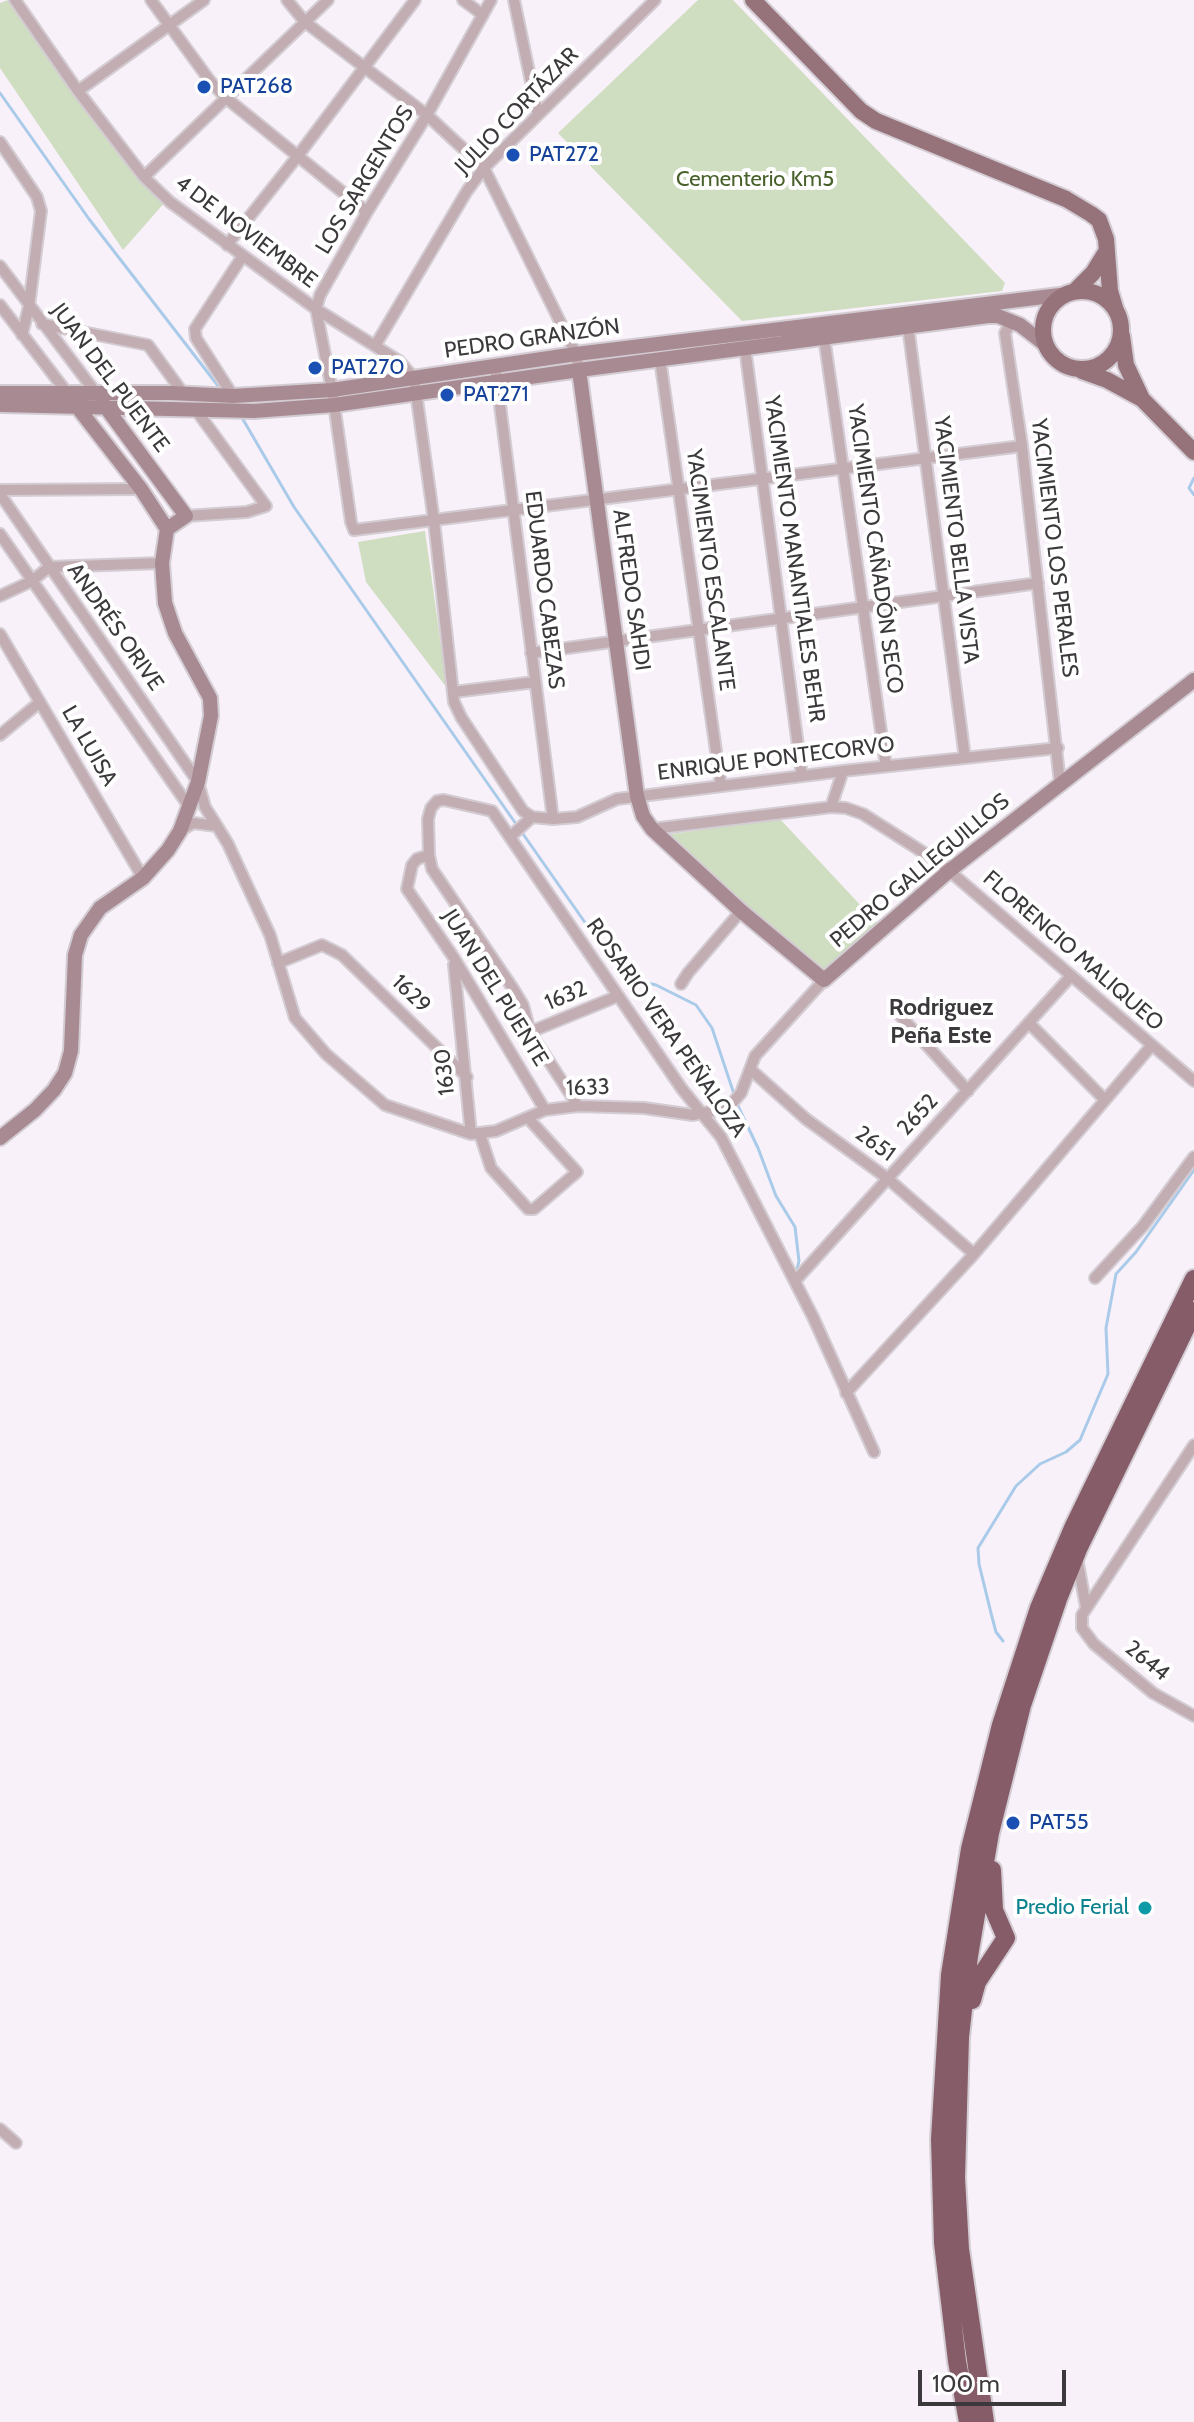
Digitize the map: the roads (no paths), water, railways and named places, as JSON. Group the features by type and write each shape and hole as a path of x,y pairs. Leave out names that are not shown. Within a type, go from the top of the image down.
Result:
{"highway":[{"path":"968,2422 957,2361 945,2258 940,2139 950,1975 970,1849 1001,1725 1039,1608 1079,1515 1194,1279"},
{"path":"985,2422 960,2249 956,2178 960,2037 969,1956 990,1833 1022,1705 1050,1622 1077,1554 1194,1311"},
{"path":"960,2037 977,1982 1006,1938 994,1910 990,1833"}],"main road":[{"path":"753,0 861,111 893,129 1081,207 1099,220 1126,365 1142,399"},
{"path":"1107,251 1093,273 1051,306 1043,332 1047,346 1055,357 1073,368 1107,380 1142,399 1194,452"},
{"path":"1071,293 1095,293 1107,300 1116,311"},
{"path":"1073,368 1093,367 1106,361 1115,351 1121,331"}],"street":[{"name":"4 DE NOVIEMBRE","path":"15,0 78,91 144,177 170,202 316,309 399,361 414,378"},
{"path":"151,0 226,98 367,212"},
{"path":"78,91 204,0"},
{"path":"287,0 305,22 427,115 484,168 576,354 579,370"},
{"path":"144,177 328,0"},
{"path":"227,245 415,0"},
{"path":"463,0 483,15"},
{"name":"LOS SARGENTOS","path":"316,309 320,295 367,212 427,115 491,0"},
{"path":"514,0 538,115"},
{"name":"JULIO CORTÁZAR","path":"375,346 467,191 484,168 655,0"},
{"path":"0,142 37,197 41,211 29,306 22,335"},
{"path":"233,396 196,338 198,321 242,257"},
{"name":"JUAN DEL PUENTE","path":"0,266 186,516"},
{"name":"PEDRO GRANZÓN","path":"0,393 72,400 106,407 254,411 333,398 414,378 576,354 1071,293"},
{"name":"JUAN DEL PUENTE","path":"0,305 141,489 167,529"},
{"path":"316,309 354,530 1022,446"},
{"name":"PEDRO GRANZÓN","path":"0,405 72,400 96,393 333,398 417,393 988,316 1012,321"},
{"path":"1012,321 1047,346"},
{"name":"YACIMIENTO LOS PERALES","path":"1012,321 1005,333 1022,446 1060,783"},
{"path":"42,324 148,345 183,393"},
{"name":"YACIMIENTO BELLA VISTA","path":"908,326 965,758"},
{"name":"YACIMIENTO CAÑADÓN SECO","path":"824,337 886,766"},
{"name":"YACIMIENTO MANANTIALES BEHR","path":"745,348 802,776"},
{"name":"YACIMIENTO ESCALANTE","path":"660,359 721,786"},
{"name":"EDUARDO CABEZAS","path":"495,366 553,819"},
{"name":"ALFREDO SAHDI","path":"579,370 637,796 647,822"},
{"path":"414,378 454,702 523,811 532,817 510,837"},
{"path":"0,1138 35,1110 65,1073 71,1051 75,955 81,935 100,908 143,878 168,850 180,831 198,782 207,747 210,698 172,625 165,603 162,563 167,529 186,516 247,512 266,506 196,410"},
{"path":"0,492 141,489"},
{"name":"ANDRÉS ORIVE","path":"0,492 198,782 205,807 253,896 270,935 295,1018 326,1054 385,1105 476,1134"},
{"name":"ANDRÉS ORIVE","path":"0,534 190,808"},
{"path":"0,596 32,581 49,567 162,563"},
{"path":"531,653 1038,583"},
{"name":"LA LUISA","path":"1,640 143,878"},
{"name":"PEDRO GALLEGUILLOS","path":"702,1113 728,1108 741,1093 755,1056 824,980 949,871 1194,680"},
{"path":"454,692 535,682"},
{"path":"0,735 40,702"},
{"name":"ENRIQUE PONTECORVO","path":"532,817 577,817 617,799 637,796 1058,748"},
{"path":"831,807 843,771"},
{"name":"ROSARIO VERA PEÑALOZA","path":"429,855 428,819 437,801 492,811 682,1089 721,1137 795,1281 874,1452"},
{"name":"FLORENCIO MALIQUEO","path":"647,822 831,807 863,814 949,871 1194,1081"},
{"path":"647,822 741,911 824,980"},
{"path":"180,831 193,823 217,826"},
{"name":"JUAN DEL PUENTE","path":"545,1110 454,958 407,889 412,865 417,859 429,855 432,869 514,990 523,1005 530,1032 578,1106"},
{"path":"681,984 741,911"},
{"name":"1629","path":"278,963 322,945 342,955 467,1077"},
{"name":"1630","path":"454,958 476,1134 491,1168 528,1209 534,1209 577,1172 528,1118"},
{"name":"2652","path":"795,1281 1071,976"},
{"name":"1632","path":"530,1032 618,996"},
{"path":"897,1012 968,1091"},
{"path":"1029,1023 1105,1100"},
{"path":"846,1393 974,1254 1152,1045"},
{"name":"2651","path":"750,1069 806,1119 887,1178 974,1254"},
{"name":"1633","path":"476,1134 496,1131 545,1110 578,1106 644,1108 693,1115 702,1113"},
{"path":"1095,1278 1143,1226 1194,1157"},
{"path":"1086,1607 1194,1445"},
{"path":"1077,1554 1086,1607"},
{"name":"2644","path":"1086,1607 1082,1615 1082,1628 1094,1644 1153,1693 1194,1716"},
{"path":"0,2129 16,2143"}],"waterway":[{"path":"0,93 89,219 222,391"},
{"path":"241,416 294,507 612,961 631,979 656,985 696,1005 712,1028 735,1097"},
{"path":"1194,478 1189,488 1194,495"},
{"path":"737,1104 776,1196 795,1227 799,1261 796,1274"},
{"path":"1003,1641 996,1632 978,1548 1016,1486 1040,1464 1066,1452 1080,1440 1108,1374 1106,1328 1116,1274 1136,1252 1194,1170"}],"place":[{"name":"PAT268","path":"204,87"},
{"name":"PAT272","path":"513,155"},
{"name":"PAT270","path":"315,368"},
{"name":"PAT271","path":"447,395"},
{"name":"PAT55","path":"1013,1823"},
{"name":"Predio Ferial","path":"1145,1908"}],"district":[{"name":"Rodriguez Peña Este","path":"941,1022"}],"park label":[{"name":"Cementerio Km5","path":"755,180"}]}
